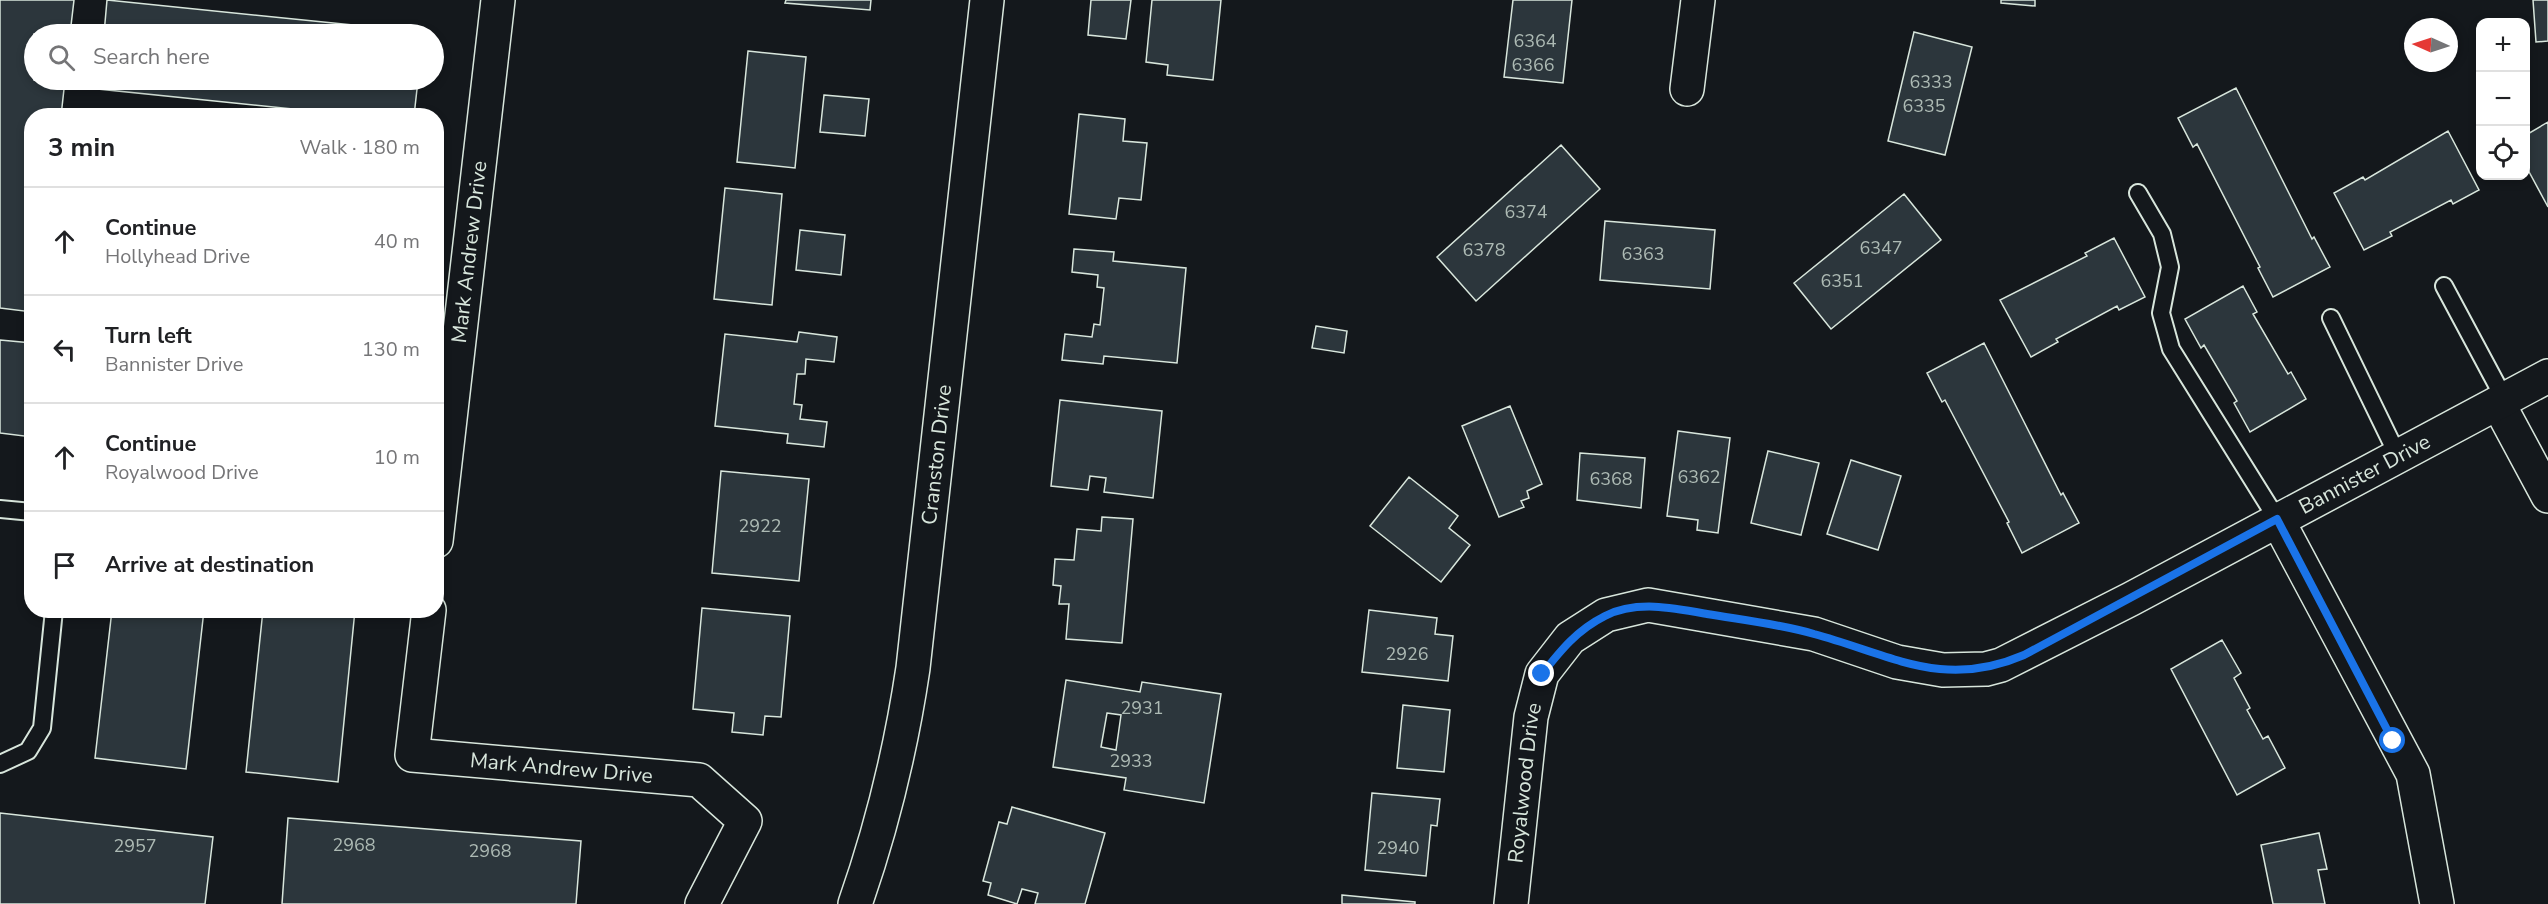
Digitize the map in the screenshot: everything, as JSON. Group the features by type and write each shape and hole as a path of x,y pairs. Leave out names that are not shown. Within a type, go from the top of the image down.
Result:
{"street":[{"name":"Mark Andrew Drive","path":"444,471 498,0"},
{"name":"Cranston Drive","path":"855,904 893,779 912,679 987,0"},
{"path":"1687,89 1698,0"},
{"name":"Bannister Drive","path":"1570,638 1606,615 1648,606 1814,634 1897,662 1943,670 1986,669 2024,655 2548,376"},
{"path":"2502,402 2548,496"},
{"path":"2277,519 2413,774 2437,904"},
{"name":"Mark Andrew Drive","path":"428,618 412,755 699,780 744,821 702,904"},
{"name":"Royalwood Drive","path":"1511,904 1531,717 1542,674 1570,638"}],"lane":[{"path":"2138,193 2162,234 2170,267 2161,313 2171,349 2277,519"},
{"path":"2444,286 2502,402"},
{"path":"2331,318 2398,456"},
{"path":"0,509 24,511"},
{"path":"0,764 27,751 42,728 53,618"}],"building":[{"path":"0,0 74,0 71,24 24,24 24,90 64,90 62,108 24,108 24,311 0,308"},
{"path":"107,0 343,24 105,24"},
{"path":"786,0 871,0 870,10 785,3"},
{"path":"1091,0 1131,0 1126,39 1088,35"},
{"path":"1152,0 1221,0 1213,80 1167,75 1168,65 1146,62"},
{"path":"1513,0 1572,0 1563,83 1504,77"},
{"path":"2001,0 2035,0 2035,6 2001,3"},
{"path":"2533,0 2548,0 2548,41 2536,42"},
{"path":"1914,32 1972,47 1945,155 1888,141"},
{"path":"748,51 806,57 795,168 737,162"},
{"path":"2236,88 2312,239 2314,237 2330,267 2273,297 2197,144 2193,147 2178,118"},
{"path":"108,90 417,90 415,108 283,108"},
{"path":"824,95 869,99 865,136 820,132"},
{"path":"1079,114 1125,119 1123,141 1147,143 1141,200 1119,198 1116,219 1069,214"},
{"path":"2548,122 2548,207 2530,174 2530,133"},
{"path":"2448,131 2479,190 2453,204 2451,200 2390,232 2392,236 2364,250 2334,193 2363,177 2365,180"},
{"path":"1561,145 1600,189 1476,301 1437,257"},
{"path":"725,188 782,194 772,305 714,299"},
{"path":"1904,194 1941,240 1831,329 1794,283"},
{"path":"1605,221 1715,230 1710,289 1600,280"},
{"path":"800,230 845,235 841,275 796,270"},
{"path":"2114,238 2145,297 2119,310 2117,306 2056,339 2058,342 2031,357 2000,300 2087,256 2085,253"},
{"path":"1074,249 1114,252 1113,261 1186,268 1177,363 1104,356 1103,364 1062,360 1065,334 1092,337 1094,324 1100,325 1104,288 1097,287 1098,275 1072,272"},
{"path":"2243,286 2257,312 2253,314 2288,374 2291,372 2306,399 2250,432 2234,403 2237,401 2204,345 2201,348 2185,319"},
{"path":"1316,326 1347,331 1344,353 1312,348"},
{"path":"799,332 837,337 834,362 806,359 805,374 797,374 794,404 802,405 800,419 827,422 824,447 787,443 788,434 715,426 725,334 797,342"},
{"path":"0,340 24,342 24,436 0,433"},
{"path":"1984,343 2061,495 2063,493 2079,523 2022,553 2007,523 2009,522 1945,400 1942,402 1927,373"},
{"path":"1060,400 1162,411 1153,498 1104,492 1106,478 1090,476 1088,490 1051,486"},
{"path":"1510,406 1542,484 1527,491 1529,498 1521,501 1524,507 1499,517 1462,426"},
{"path":"1678,431 1730,438 1718,533 1697,530 1698,520 1667,516"},
{"path":"1768,451 1819,463 1801,535 1751,523"},
{"path":"1580,453 1645,458 1641,508 1577,500"},
{"path":"1851,460 1901,476 1878,550 1827,534"},
{"path":"721,471 809,479 799,581 712,573"},
{"path":"1409,477 1458,516 1449,528 1470,545 1441,582 1370,526"},
{"path":"1102,517 1133,519 1122,643 1066,639 1069,604 1059,604 1061,586 1053,585 1055,559 1074,560 1077,529 1101,531"},
{"path":"702,608 790,616 781,717 765,716 763,735 732,732 734,713 693,709"},
{"path":"1369,610 1437,618 1435,634 1453,636 1448,681 1362,672"},
{"path":"111,618 203,618 186,769 95,758"},
{"path":"262,618 354,618 338,782 246,772"},
{"path":"2222,640 2241,673 2234,678 2250,708 2247,710 2263,739 2268,736 2285,768 2237,795 2171,669"},
{"path":"1066,680 1140,692 1142,682 1221,694 1204,803 1124,790 1126,778 1053,767","holes":["1107,713 1121,715 1116,750 1101,747"]},
{"path":"1403,705 1450,710 1444,772 1397,768"},
{"path":"1372,793 1440,799 1437,826 1431,825 1426,876 1365,870"},
{"path":"1012,807 1105,833 1085,904 1035,904 1038,893 1022,889 1017,904 988,895 991,883 983,881 999,822 1007,824"},
{"path":"0,813 213,837 205,904 0,904"},
{"path":"288,818 581,841 576,904 282,904"},
{"path":"2319,833 2327,869 2318,870 2325,904 2273,904 2261,845"},
{"path":"1342,895 1415,902 1415,904 1342,904"}],"route":[{"path":"1542,674 1570,638 1606,615 1648,606 1693,611 1814,634 1897,662 1943,670 1986,669 2024,655 2277,519 2393,741"}]}
